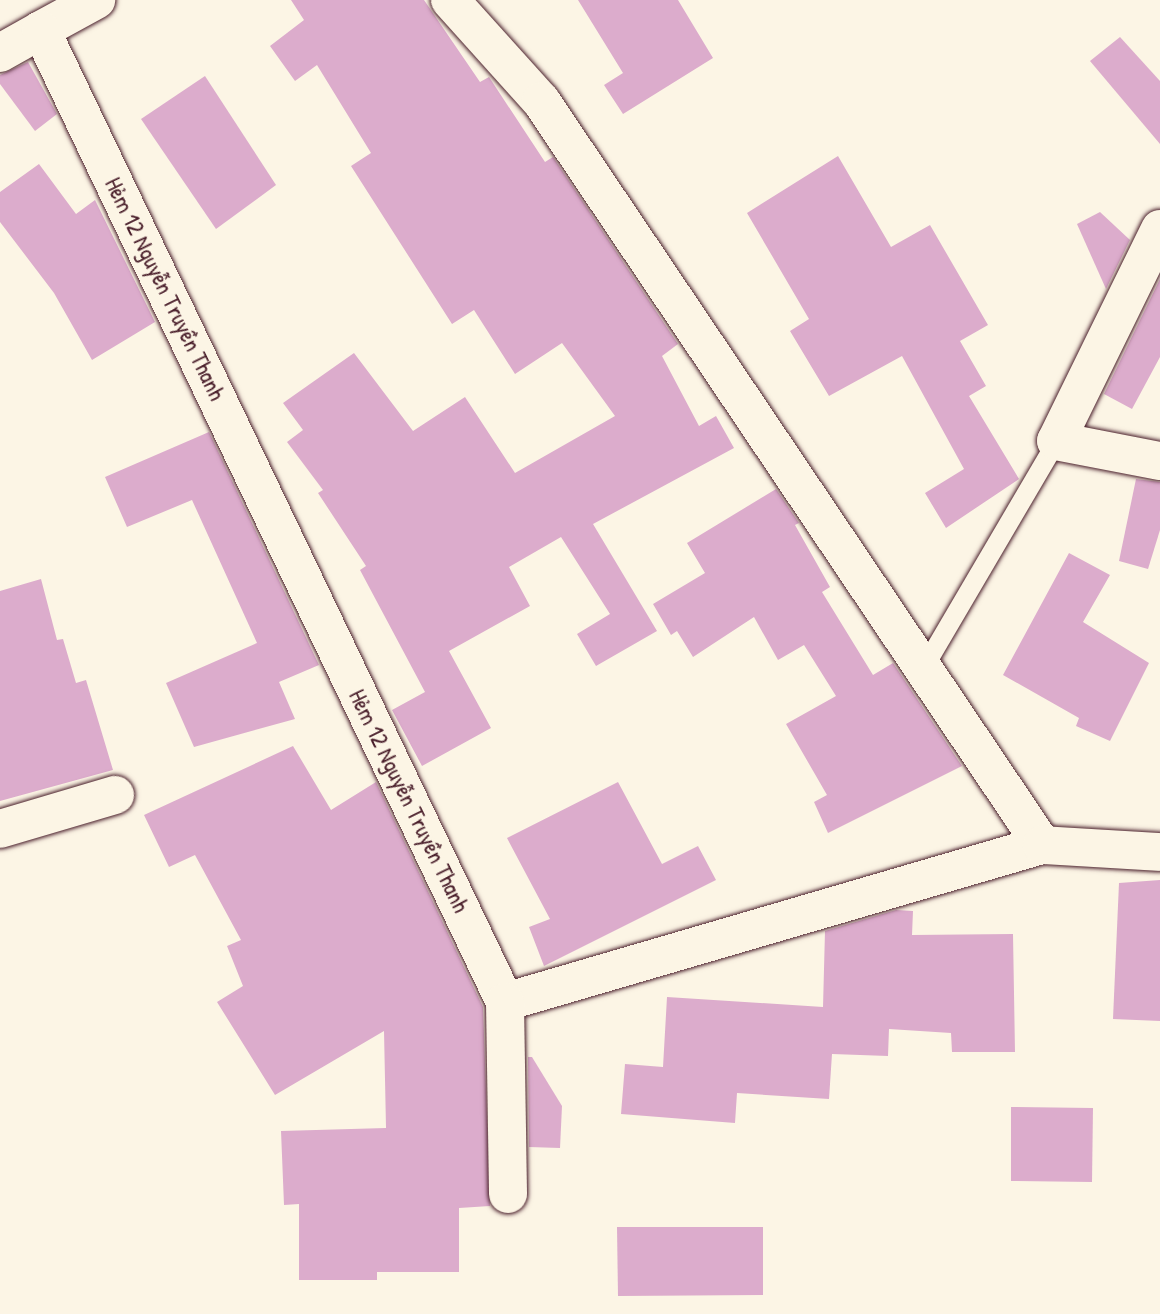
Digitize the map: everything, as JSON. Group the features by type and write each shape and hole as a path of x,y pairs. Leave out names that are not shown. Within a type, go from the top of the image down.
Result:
{"street":[{"path":"0,53 96,0"},
{"path":"450,0 541,102 1042,845"},
{"name":"Hẻm 12 Nguyễn Truyền Thanh","path":"41,30 505,1002"},
{"path":"1160,229 1056,441 1160,461"},
{"path":"0,829 115,795"},
{"path":"508,1194 505,1002 1042,845 1160,852"}],"lane":[{"path":"923,668 1056,441"}],"building":[{"path":"291,0 424,0 480,82 489,77 545,162 553,157 678,344 662,356 699,426 716,416 734,448 593,524 657,631 596,666 577,634 610,614 561,537 509,567 530,606 449,651 491,728 422,766 392,710 425,692 360,570 366,566 318,493 323,490 287,442 303,430 283,403 354,353 413,431 465,397 515,473 615,416 562,343 515,374 474,310 452,324 351,166 371,153 317,65 295,81 270,46 304,20"},
{"path":"578,0 678,0 713,58 623,114 604,85 623,73"},
{"path":"1120,37 1160,81 1160,144 1090,61"},
{"path":"28,62 57,114 35,131 0,84 0,75"},
{"path":"205,76 276,185 216,229 141,119"},
{"path":"838,156 891,247 930,225 988,325 960,341 986,386 969,396 1019,479 946,528 925,493 964,469 902,356 829,396 790,331 809,319 747,213"},
{"path":"39,164 76,214 95,200 155,322 92,360 54,293 0,222 0,192"},
{"path":"1100,212 1130,240 1106,289 1077,224"},
{"path":"1160,279 1160,357 1132,409 1104,394"},
{"path":"209,432 319,665 279,682 295,719 194,747 166,683 257,643 192,500 127,527 105,477"},
{"path":"1136,479 1160,482 1160,530 1148,569 1119,561"},
{"path":"776,489 799,523 795,525 830,587 822,592 873,675 893,663 962,766 828,833 814,802 827,795 786,724 836,696 804,645 778,660 754,617 693,657 677,631 671,635 653,604 705,573 687,543"},
{"path":"1069,553 1110,575 1083,622 1149,663 1110,741 1076,726 1079,718 1003,675"},
{"path":"41,579 57,640 63,639 76,683 86,680 113,770 0,801 0,591"},
{"path":"293,746 331,810 376,782 483,1007 490,1206 459,1208 459,1272 377,1272 377,1280 299,1280 299,1204 284,1205 281,1131 386,1128 384,1031 275,1095 217,1002 243,986 227,946 241,940 195,855 169,867 144,815"},
{"path":"618,782 662,864 698,846 716,880 544,966 529,927 550,919 507,838"},
{"path":"1160,880 1160,1021 1113,1019 1119,883"},
{"path":"896,910 913,911 912,935 1013,934 1015,1052 952,1052 951,1033 889,1029 888,1056 832,1054 829,1099 737,1093 735,1123 621,1114 625,1064 663,1067 667,997 823,1007 825,931"},
{"path":"528,1057 532,1057 562,1106 560,1148 529,1147"},
{"path":"1011,1107 1093,1108 1092,1182 1011,1181"},
{"path":"617,1227 763,1227 763,1295 618,1296"}]}
